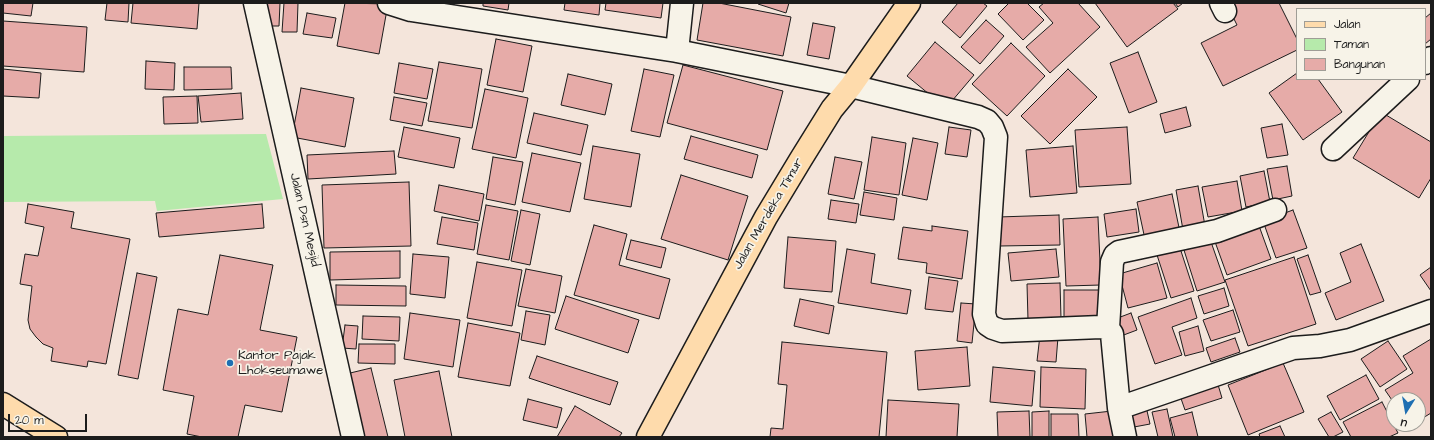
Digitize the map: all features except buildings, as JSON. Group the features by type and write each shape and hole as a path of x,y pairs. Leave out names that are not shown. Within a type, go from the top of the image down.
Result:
{"main road":[{"name":"Jalan Merdeka Timur","path":"648,437 766,217 832,109 851,86 909,3"},
{"path":"3,404 56,437"}],"street":[{"name":"Jalan Dsn Mesjid","path":"255,3 353,437"},
{"path":"389,3 677,51 851,86 978,117 987,121 996,137 984,314 987,324 1002,331 1100,327 1108,328"},
{"path":"677,51 682,3"},
{"path":"1333,149 1407,80"},
{"path":"1126,437 1119,408 1112,334 1108,328 1112,262 1115,255 1119,252 1217,231 1275,210"},
{"path":"1119,408 1293,348 1320,346 1350,340 1431,311"}],"green space":[{"path":"266,134 283,199 157,211 155,201 3,202 3,136"}],"place":[{"name":"Kantor Pajak Lhokseumawe","path":"230,363"}]}
